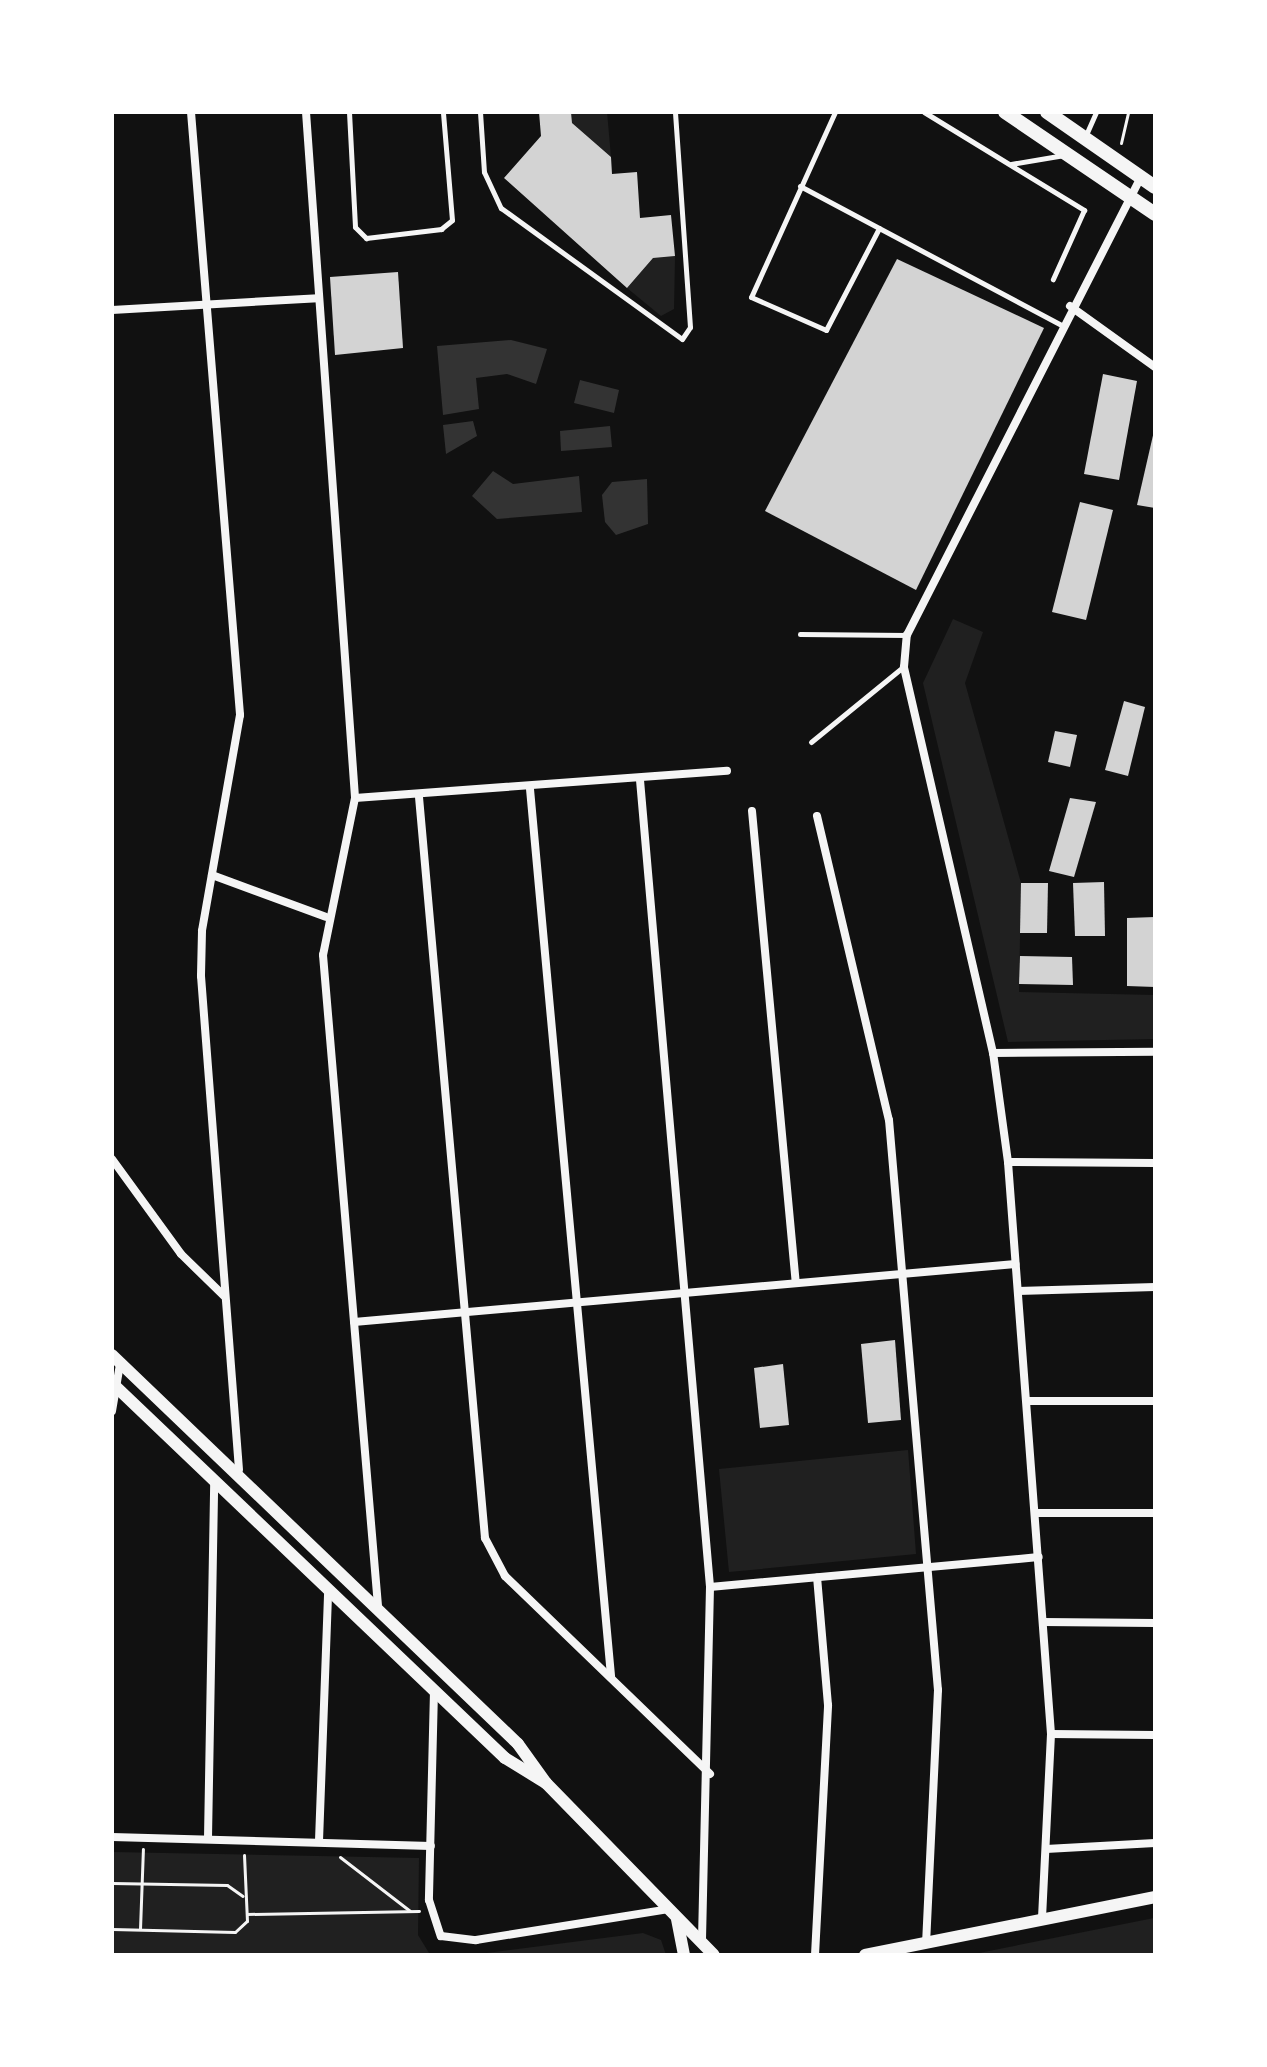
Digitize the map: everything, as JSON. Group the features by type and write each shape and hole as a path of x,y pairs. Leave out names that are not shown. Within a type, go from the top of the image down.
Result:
{"main road":[{"path":"1005,112 1155,214"},
{"path":"1047,112 1155,187"}],"street":[{"path":"191,112 204,304 240,715 212,875 201,976 239,1470"},
{"path":"306,112 355,798 326,917 326,999 378,1606"},
{"path":"1042,1918 1051,1734 1038,1513 1008,1162 993,1053 904,667 907,635 1070,306 1141,177"},
{"path":"112,310 318,298"},
{"path":"1070,306 1155,367"},
{"path":"355,798 530,789 727,771"},
{"path":"640,780 710,1587 708,1950"},
{"path":"530,789 572,1306 611,1678"},
{"path":"419,797 461,1316 480,1511 491,1555 710,1774"},
{"path":"752,811 796,1282"},
{"path":"817,816 889,1120 904,1273 939,1744 926,1942"},
{"path":"212,875 326,917"},
{"path":"993,1053 1155,1052"},
{"path":"112,1159 181,1254 224,1296"},
{"path":"1008,1162 1155,1163"},
{"path":"354,1322 461,1316 796,1282 1015,1264"},
{"path":"1018,1291 1155,1287"},
{"path":"116,1359 239,1470 518,1744 546,1783 708,1950 729,1955"},
{"path":"112,1411 116,1359"},
{"path":"114,1385 214,1484 505,1758 546,1783"},
{"path":"1028,1401 1155,1401"},
{"path":"208,1838 214,1484"},
{"path":"1038,1513 1155,1513"},
{"path":"710,1587 1039,1557"},
{"path":"815,1955 828,1705 817,1577"},
{"path":"319,1841 328,1591"},
{"path":"1043,1622 1155,1623"},
{"path":"434,1690 430,1911 441,1936 464,1941 672,1912"},
{"path":"1051,1734 1155,1735"},
{"path":"112,1837 431,1846"},
{"path":"1046,1849 1155,1843"},
{"path":"865,1955 1155,1897"},
{"path":"672,1912 684,1955"}],"lane":[{"path":"349,112 355,227 366,238 441,229 452,220 443,112"},
{"path":"480,112 484,172 501,208 682,339 690,327 675,112"},
{"path":"835,112 750,293 818,331 829,328 879,228"},
{"path":"924,112 1086,212 1053,279"},
{"path":"1084,138 1096,112"},
{"path":"1010,165 1071,154"},
{"path":"800,186 1061,325"},
{"path":"800,634 907,635"},
{"path":"811,742 904,667"}],"path":[{"path":"1118,161 1128,112"},
{"path":"140,1929 143,1837"},
{"path":"112,1929 235,1932 247,1914 243,1896 241,1839"},
{"path":"319,1841 410,1911"},
{"path":"112,1883 227,1885 243,1896"},
{"path":"247,1914 430,1911"}],"shaded area":[{"path":"571,112 607,112 611,157 572,123"},
{"path":"675,256 674,309 661,316 627,288 653,258"},
{"path":"511,340 547,349 536,384 507,374 476,378 479,409 443,415 437,346"},
{"path":"580,380 619,390 614,413 574,403"},
{"path":"473,421 477,436 446,454 443,425"},
{"path":"610,426 612,447 561,451 560,431"},
{"path":"493,471 513,484 579,476 582,512 497,519 472,496"},
{"path":"647,479 648,524 616,535 605,522 602,495 612,482"},
{"path":"953,619 983,632 965,683 1021,883 1019,992 1155,995 1155,1039 1008,1042 923,683"},
{"path":"908,1450 916,1554 729,1572 719,1469"},
{"path":"112,1852 419,1858 418,1935 429,1953 445,1955 112,1955"},
{"path":"1154,1918 1155,1955 969,1955"},
{"path":"643,1933 661,1940 666,1955 471,1955"}],"building":[{"path":"539,112 571,112 572,123 611,157 612,174 637,172 640,218 671,215 675,256 653,258 627,288 504,178 541,136"},
{"path":"897,259 1044,328 916,590 765,511"},
{"path":"398,272 403,348 335,355 330,277"},
{"path":"1103,374 1137,381 1119,480 1084,474"},
{"path":"1155,431 1155,508 1137,505"},
{"path":"1080,502 1113,510 1086,620 1052,612"},
{"path":"1124,701 1145,707 1128,776 1105,770"},
{"path":"1055,731 1077,735 1070,767 1048,762"},
{"path":"1070,798 1096,802 1074,877 1049,871"},
{"path":"1104,882 1105,936 1075,936 1073,883"},
{"path":"1021,883 1048,883 1047,933 1020,933"},
{"path":"1155,917 1155,987 1127,986 1127,918"},
{"path":"1020,956 1072,957 1073,985 1019,984"},
{"path":"895,1340 901,1420 868,1423 861,1344"},
{"path":"783,1364 789,1425 760,1428 754,1368"}]}
